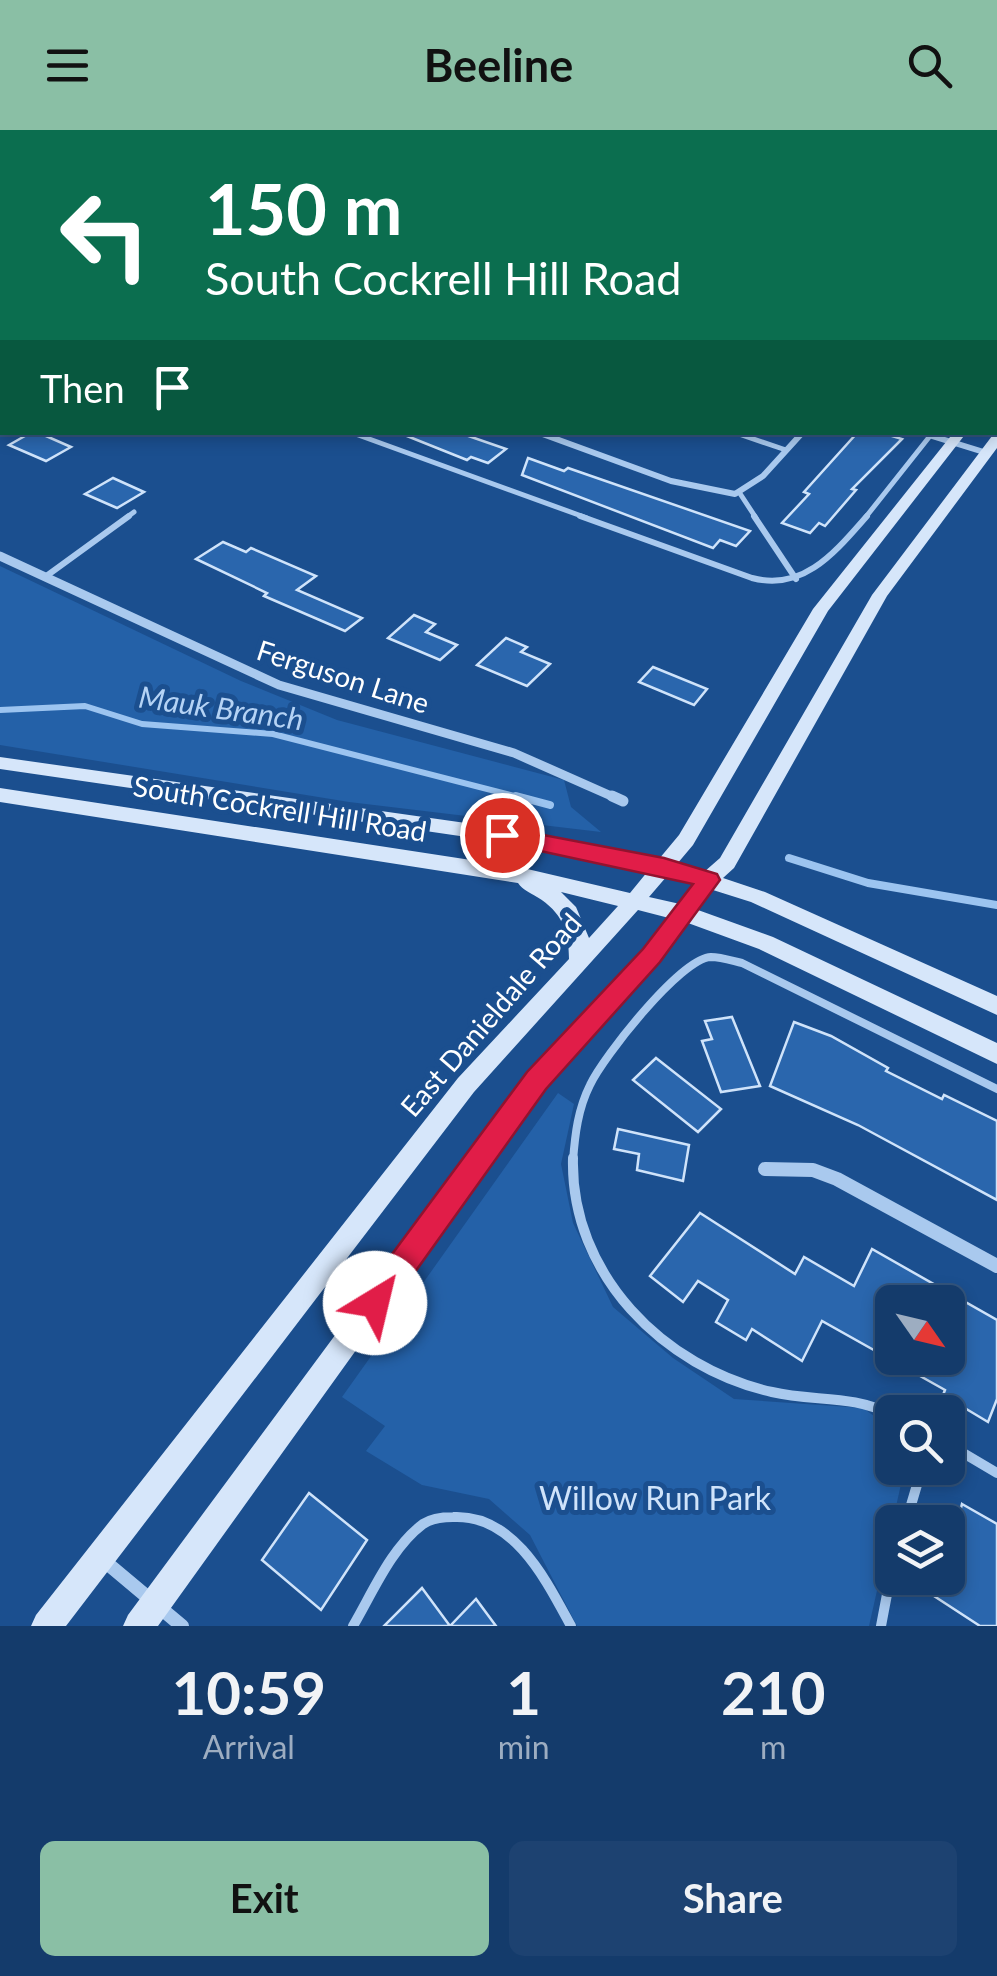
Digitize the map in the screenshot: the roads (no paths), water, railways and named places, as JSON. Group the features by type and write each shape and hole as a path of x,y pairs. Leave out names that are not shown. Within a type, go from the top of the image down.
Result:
{"main road":[{"name":"East Danieldale Road","path":"47,1626 466,1085 686,840 802,638 957,438"},
{"path":"147,1615 537,1080 652,956 708,880 727,863 844,651 900,568 992,446"},
{"path":"864,555 900,568"},
{"name":"South Cockrell Hill Road","path":"0,764 502,835 664,867 817,922 997,1006"},
{"path":"41,802 58,772"},
{"name":"South Cockrell Hill Road","path":"0,795 508,874 684,913 766,943 997,1054"},
{"path":"508,874 537,887 576,920 581,937 580,960"}],"street":[{"path":"546,435 699,489 735,494 800,435"},
{"path":"957,438 992,446"},
{"name":"Ferguson Lane","path":"0,556 279,685 514,753 623,801"},
{"path":"765,1169 813,1170 837,1179 997,1266"},
{"path":"100,1557 147,1615 182,1626"}],"lane":[{"path":"358,435 752,578 782,582 796,579 827,560 925,435"},
{"path":"742,435 786,450"},
{"path":"735,494 796,579"},
{"path":"45,577 134,512"},
{"path":"875,1406 862,1400 819,1400 773,1392 693,1362 658,1336 624,1301 586,1238 571,1165 578,1111 601,1066 690,964 710,957 742,962 997,1090"},
{"path":"965,1454 997,1474"},
{"path":"352,1626 395,1556 426,1521 454,1515 487,1519 519,1546 553,1591 572,1626"},
{"path":"880,1626 886,1595"}],"waterway":[{"name":"Mauk Branch","path":"0,710 85,706 142,724 273,734 526,799"},
{"name":"Mauk Branch","path":"516,796 550,805"},
{"name":"Mauk Branch","path":"789,858 868,883 997,905"}],"park label":[{"name":"Willow Run Park","path":"655,1499"}]}
